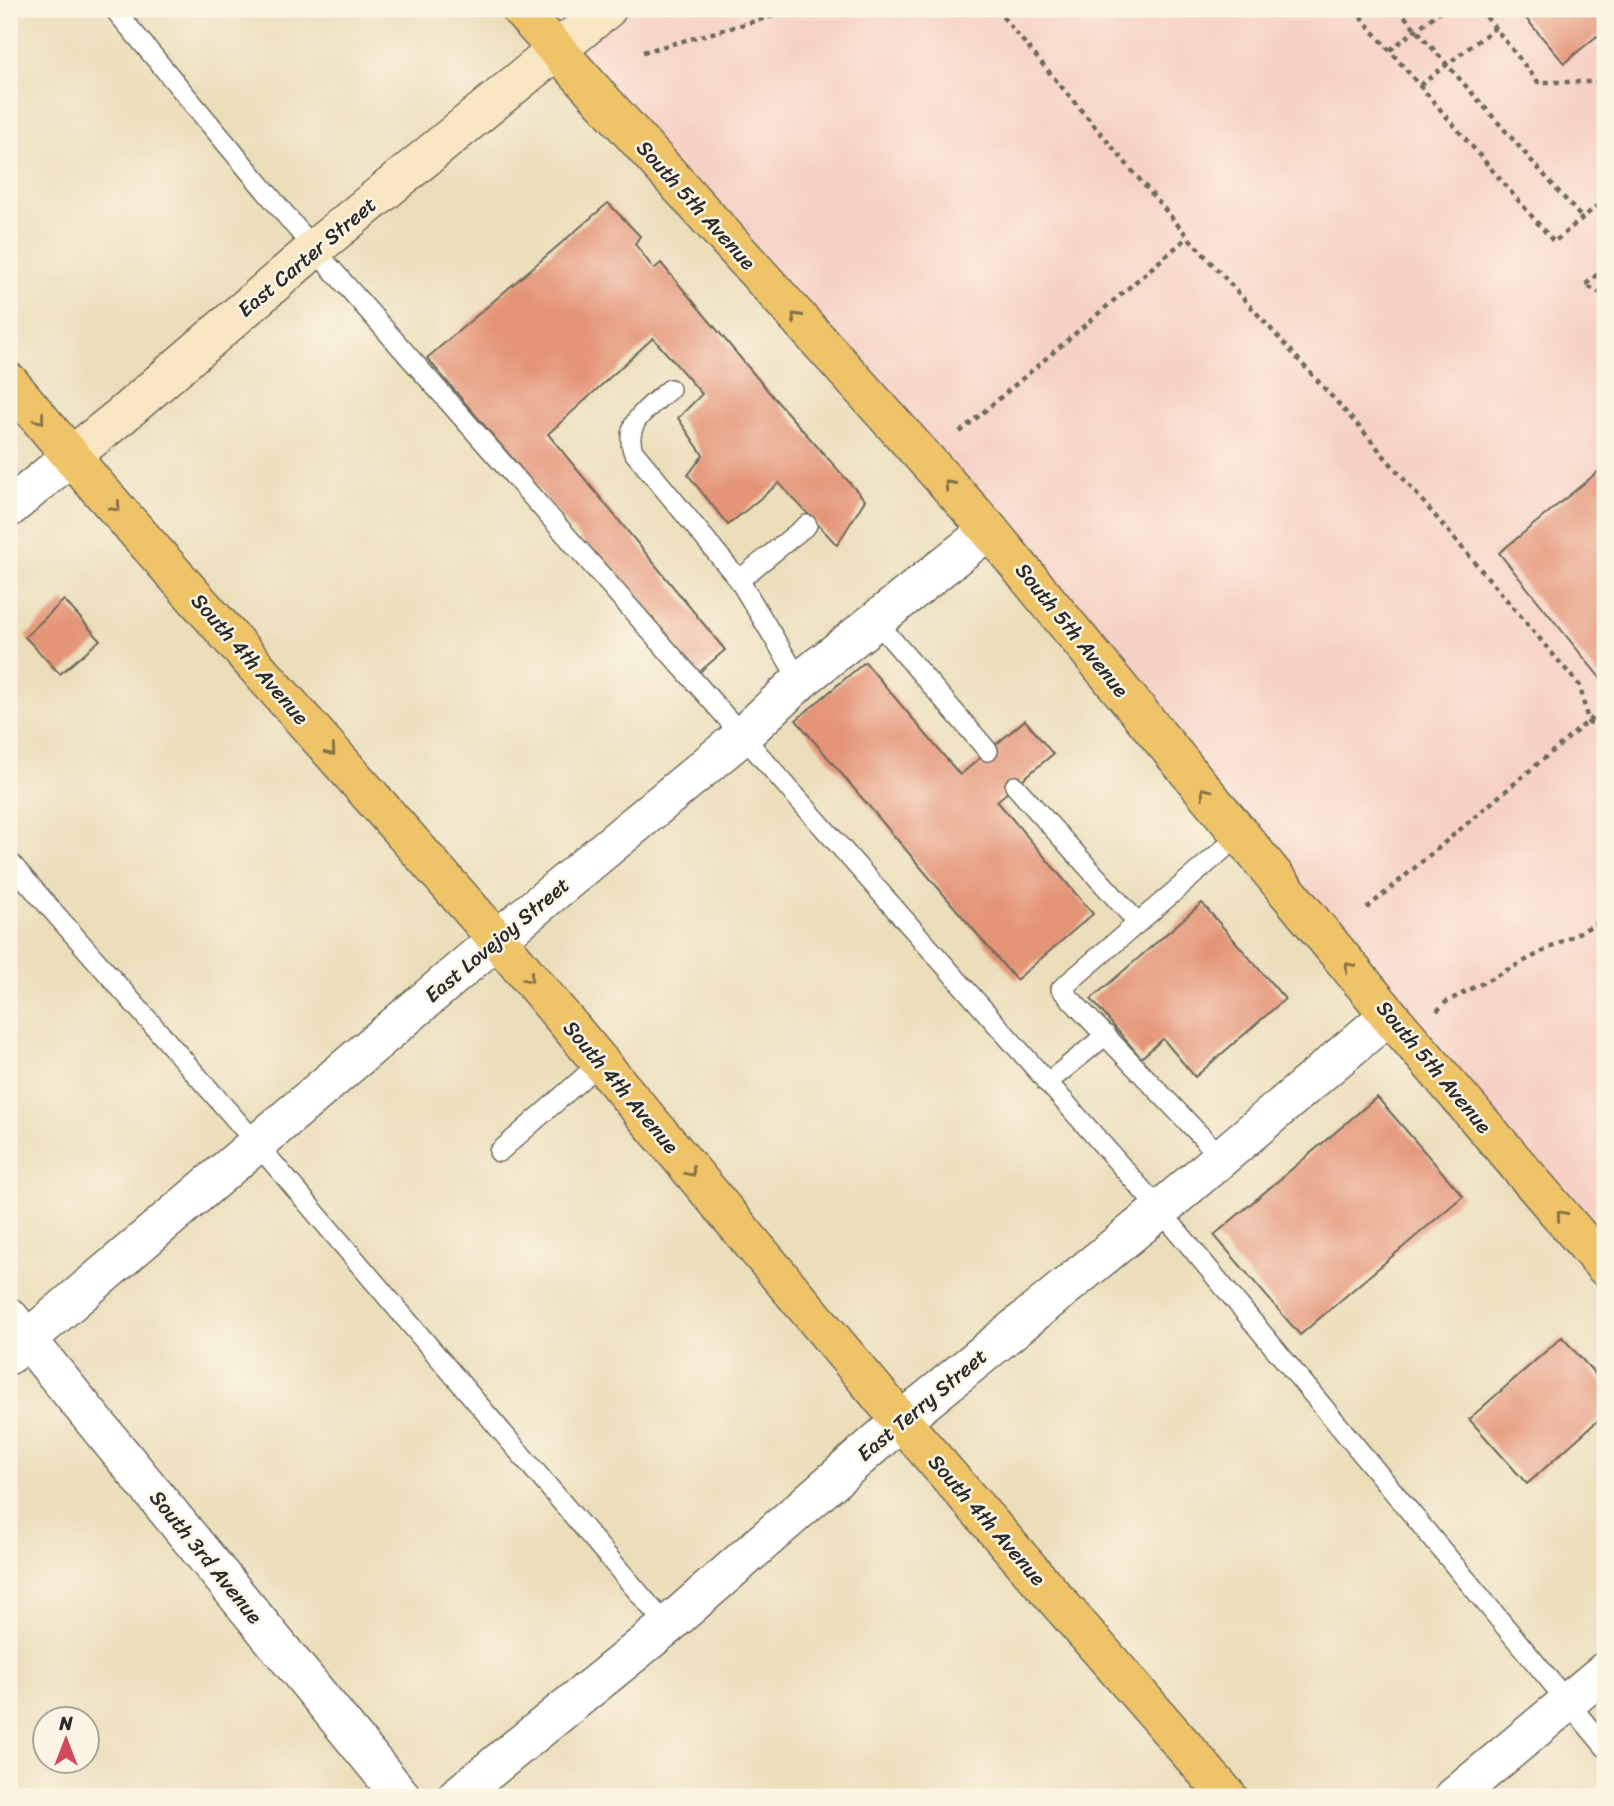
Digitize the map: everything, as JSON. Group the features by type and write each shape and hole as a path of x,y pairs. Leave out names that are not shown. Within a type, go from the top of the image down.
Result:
{"main road":[{"name":"South 5th Avenue","path":"520,9 989,530 1390,1015 1605,1267"},
{"name":"South 4th Avenue","path":"9,382 71,456 497,939 901,1421 1228,1797"}],"street":[{"name":"East Carter Street","path":"9,508 130,409 314,249 607,9"},
{"name":"East Lovejoy Street","path":"15,1337 257,1144 497,939 742,736 800,681 989,530"},
{"name":"East Terry Street","path":"456,1797 667,1626 901,1421 1160,1210 1390,1015"},
{"name":"South 3rd Avenue","path":"15,1337 402,1797"},
{"path":"1454,1797 1605,1671"}],"lane":[{"path":"114,9 314,249 1160,1210 1605,1747"},
{"path":"670,389 634,422 629,438 633,451 739,580 800,681"},
{"path":"739,580 807,524"},
{"path":"876,621 988,751"},
{"path":"1015,786 1138,923"},
{"path":"1221,1157 1061,989 1240,835"},
{"path":"9,861 257,1144 667,1626"},
{"path":"1047,1083 1106,1035"},
{"path":"499,1152 600,1063"}],"path":[{"path":"643,52 799,9"},
{"path":"996,9 1188,237 1362,430 1580,686 1588,722"},
{"path":"1354,9 1554,242 1605,198"},
{"path":"1398,9 1582,218"},
{"path":"1390,50 1443,9"},
{"path":"1480,9 1538,82 1605,82"},
{"path":"1420,85 1495,28"},
{"path":"960,432 1188,237"},
{"path":"1605,268 1585,285 1605,295"},
{"path":"1367,908 1605,707"},
{"path":"1588,722 1605,727"},
{"path":"1429,1018 1446,1002 1605,919"}],"shaded area":[{"path":"618,9 1605,9 1605,1267 557,52"}],"building":[{"path":"1518,9 1605,9 1605,45 1597,36 1564,63"},
{"path":"608,203 640,236 635,244 654,269 661,263 774,398 865,500 837,545 779,483 728,525 688,475 703,455 678,418 702,394 653,338 548,434 725,650 696,675 427,358"},
{"path":"1605,466 1605,684 1499,553"},
{"path":"64,600 100,640 60,674 25,637"},
{"path":"865,662 960,775 1025,720 1053,754 997,801 1093,914 1016,980 796,720"},
{"path":"1202,903 1285,999 1195,1077 1163,1039 1141,1058 1091,999"},
{"path":"1377,1097 1463,1196 1300,1335 1214,1235"},
{"path":"1562,1337 1605,1385 1605,1414 1527,1484 1469,1419"}]}
